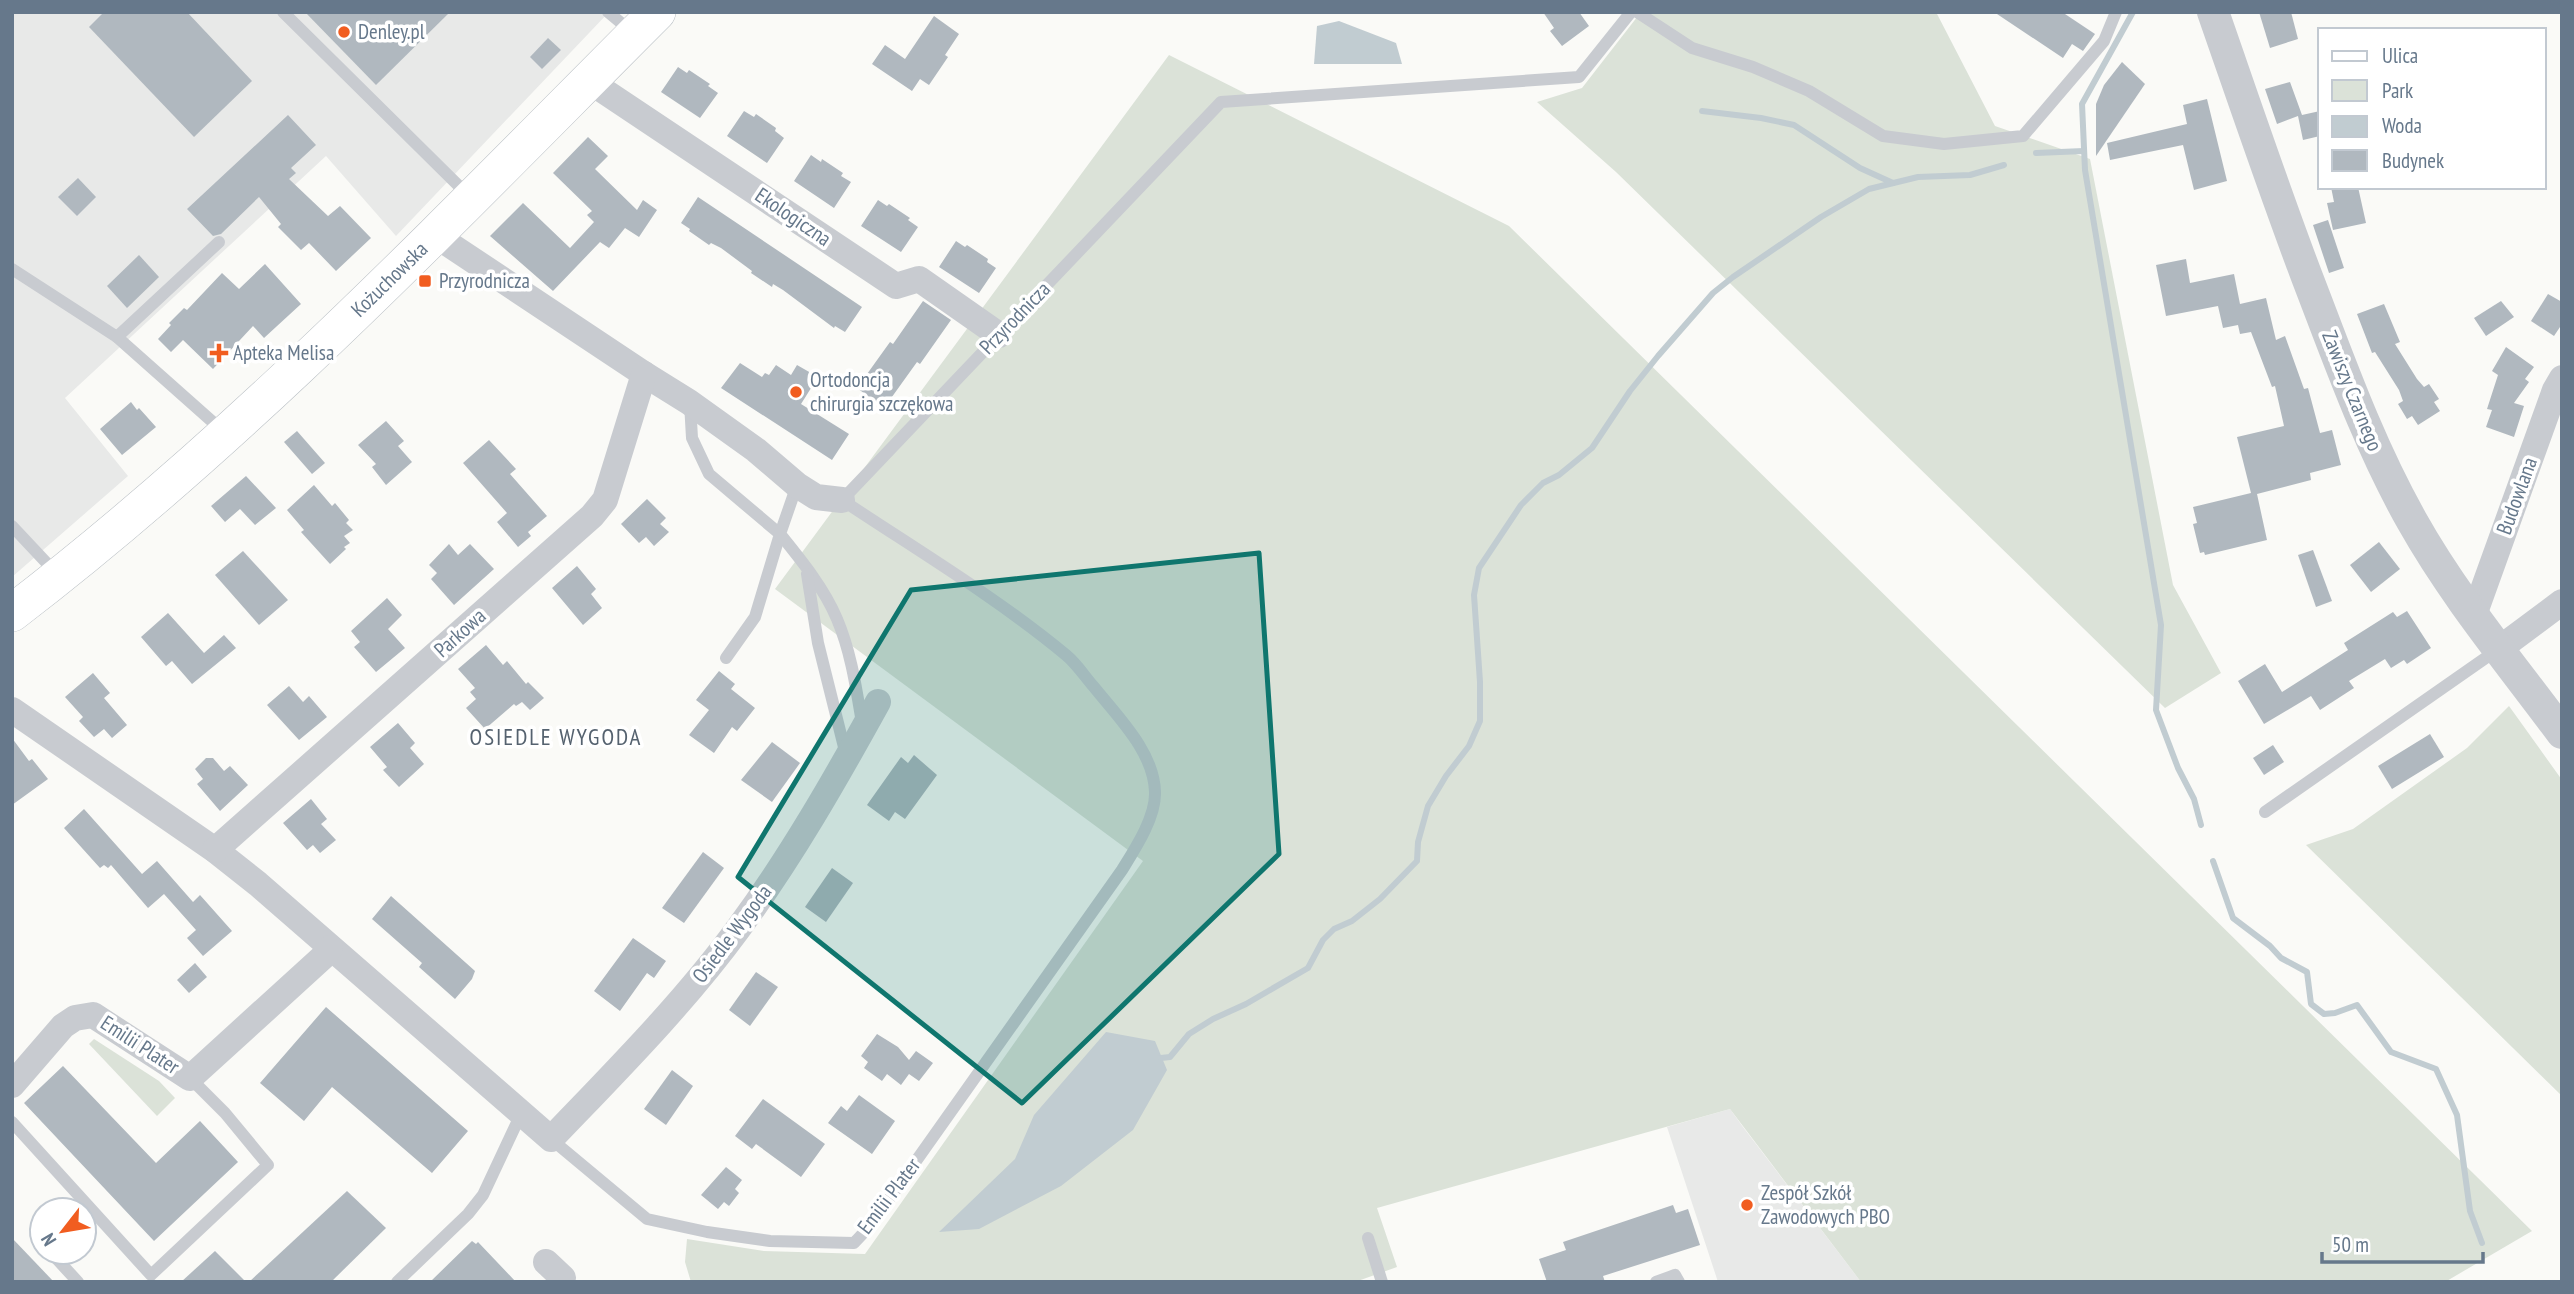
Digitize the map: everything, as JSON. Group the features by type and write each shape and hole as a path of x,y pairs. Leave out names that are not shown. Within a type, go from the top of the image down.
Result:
{"main road":[{"name":"Kożuchowska","path":"12,613 60,577 227,434 329,341 589,81 634,20"}],"street":[{"name":"Zawiszy Czarnego","path":"2213,12 2330,340 2382,464 2413,523 2474,615 2562,733"},
{"name":"Ekologiczna","path":"589,81 896,286 919,279 999,335"},
{"path":"435,235 690,402 756,450 797,485 816,497 842,500"},
{"name":"Parkowa","path":"215,850 592,516 605,500 644,374"},
{"name":"Budowlana","path":"2474,615 2555,390 2562,378"},
{"path":"2499,649 2562,602"},
{"name":"Osiedle Wygoda","path":"551,1139 675,1007 737,930 804,833 878,702"},
{"name":"Emilii Plater","path":"12,710 215,850 258,884 551,1139"},
{"name":"Emilii Plater","path":"12,1085 63,1026 75,1018 93,1015 190,1078 330,948"}],"lane":[{"path":"283,12 471,199"},
{"name":"Przyrodnicza","path":"842,500 1221,103 1579,77 1632,12"},
{"path":"1637,12 1692,48 1753,67 1810,92 1883,136 1944,144 2023,136 2104,41 2116,12"},
{"path":"117,337 219,242"},
{"path":"12,269 117,337 227,434"},
{"path":"690,402 692,438 709,474 779,534 806,566 836,617 852,664 863,730"},
{"path":"726,658 755,617 779,534 797,485"},
{"name":"Emilii Plater","path":"551,1139 647,1219 707,1232 770,1241 854,1243 870,1226 1122,870 1153,810 1155,793 1151,768 1127,727 1069,657 977,590 842,500"},
{"path":"12,526 60,577"},
{"path":"806,566 818,643 847,759"},
{"path":"2265,812 2499,649"},
{"path":"12,1122 151,1275 268,1165 190,1078"},
{"path":"397,1282 468,1214 483,1195 522,1114"},
{"path":"1368,1238 1382,1282"},
{"path":"63,1266 78,1282"},
{"path":"1656,1282 1675,1275 1679,1282"}],"highlighted area":[{"path":"1259,553 1279,854 1022,1103 738,877 911,590"}],"shaded area":[{"path":"12,12 609,12 396,236 326,156 65,398 128,476 12,577"},
{"name":"Zespół Szkół Zawodowych PBO","path":"1730,1109 1861,1282 1718,1282 1667,1127"}],"green space":[{"path":"1641,12 1936,12 1995,126 2090,159 2173,585 2221,673 2165,708 1616,172 1537,102 1582,88"},
{"path":"1169,55 1509,226 2532,1231 2445,1282 1861,1282 1730,1109 1377,1208 1397,1267 1355,1282 691,1282 685,1262 687,1239 764,1251 865,1254 1143,861 775,589"},
{"path":"2509,706 2562,780 2562,1096 2306,845 2353,829 2467,748"},
{"path":"94,1039 159,1081 175,1098 157,1116 89,1044"}],"water":[{"path":"1339,21 1396,43 1402,64 1314,64 1317,26"},
{"path":"1106,1032 1155,1041 1167,1070 1133,1130 1061,1186 979,1229 939,1232 1015,1159 1034,1115"}],"building":[{"path":"104,12 187,12 252,81 194,137 89,27"},
{"path":"305,12 450,12 376,85"},
{"path":"1543,12 1579,12 1589,26 1562,46 1550,31 1554,28"},
{"path":"1994,12 2062,12 2095,34 2083,51 2072,44 2063,58"},
{"path":"2259,12 2291,12 2298,39 2270,48"},
{"path":"934,16 959,34 945,55 948,57 929,85 920,79 912,91 872,64 885,45 905,59"},
{"path":"548,38 561,50 542,69 530,57"},
{"path":"2122,62 2145,84 2096,156 2096,104 2104,85"},
{"path":"678,67 687,73 689,70 718,93 700,118 661,92"},
{"path":"2290,82 2302,115 2318,111 2318,136 2303,140 2298,116 2277,124 2265,89"},
{"path":"2207,99 2227,181 2194,190 2183,145 2110,160 2107,143 2187,124 2183,105"},
{"path":"744,111 754,117 756,114 776,128 775,131 784,138 767,163 727,136"},
{"path":"288,115 316,145 291,168 296,173 289,179 328,216 340,206 371,238 336,271 309,243 301,250 278,227 281,224 259,197 221,234 213,236 187,209"},
{"path":"588,137 608,156 595,169 637,210 643,200 657,210 639,237 625,228 609,248 600,242 553,291 490,236 523,203 570,248 594,222 587,215 592,211 553,173"},
{"path":"811,155 843,173 841,176 851,182 834,208 794,181"},
{"path":"78,178 96,197 77,216 58,197"},
{"path":"2331,189 2358,189 2366,223 2333,230 2327,203 2334,202"},
{"path":"698,197 862,307 845,332 835,326 834,328 783,290 773,284 772,287 751,273 752,271 721,248 711,243 709,245 689,231 690,229 681,223"},
{"path":"878,200 910,218 908,220 918,227 901,252 861,226"},
{"path":"2328,220 2344,268 2329,273 2313,225"},
{"path":"956,241 988,259 987,262 996,268 979,293 939,267"},
{"path":"139,255 159,277 127,308 107,286"},
{"path":"2186,259 2190,283 2234,274 2240,304 2266,298 2276,340 2285,336 2304,389 2308,388 2320,433 2332,430 2341,465 2310,473 2311,480 2257,494 2267,540 2205,555 2204,552 2200,553 2193,524 2197,523 2193,507 2251,493 2237,437 2284,426 2275,386 2272,387 2251,332 2240,334 2238,325 2223,328 2218,306 2166,316 2156,265"},
{"path":"265,264 301,304 264,338 253,326 213,369 183,340 171,352 158,339 171,325 169,323 184,308 187,310 222,273 239,289"},
{"path":"2548,294 2562,302 2562,324 2554,336 2531,321"},
{"path":"923,301 951,320 884,408 857,388"},
{"path":"2501,301 2514,317 2486,336 2474,318"},
{"path":"2384,304 2400,342 2395,344 2417,379 2424,387 2429,384 2439,399 2434,402 2440,411 2418,425 2412,416 2407,419 2398,404 2403,401 2399,390 2375,352 2372,353 2357,314"},
{"path":"2506,347 2534,367 2525,379 2529,382 2514,403 2524,406 2514,437 2486,427 2492,410 2487,409 2498,375 2492,371"},
{"path":"740,363 762,377 765,373 769,375 776,365 791,375 797,365 818,377 801,404 849,434 832,460 721,388"},
{"path":"131,402 156,427 122,455 100,429"},
{"path":"386,421 404,441 398,446 412,462 386,485 372,467 376,464 358,445"},
{"path":"297,431 325,463 312,474 284,442"},
{"path":"489,440 516,469 510,474 547,516 528,532 531,536 518,547 497,522 507,513 463,463"},
{"path":"246,476 276,508 255,525 240,509 225,522 211,506"},
{"path":"314,485 332,506 335,503 349,520 346,523 353,530 344,536 350,543 344,547 346,549 330,564 301,532 304,530 287,510"},
{"path":"647,499 666,518 660,524 669,532 654,546 646,537 639,543 621,524"},
{"path":"2379,542 2400,569 2371,592 2350,565"},
{"path":"449,544 458,555 470,544 494,569 454,605 431,579 437,573 429,565"},
{"path":"2313,550 2332,601 2316,607 2298,555"},
{"path":"243,551 288,600 259,625 215,575"},
{"path":"577,566 596,589 591,594 602,608 583,625 552,588"},
{"path":"387,598 402,615 388,629 405,648 376,672 354,647 360,642 351,631"},
{"path":"2407,611 2431,648 2407,664 2404,660 2391,668 2385,659 2349,681 2354,688 2320,710 2311,696 2264,724 2238,681 2265,664 2282,692 2348,650 2344,643 2393,612 2397,617"},
{"path":"168,613 204,653 224,635 236,648 192,684 172,661 166,666 141,637"},
{"path":"486,645 503,665 507,661 526,684 528,682 544,698 530,710 522,702 516,706 514,704 485,729 466,708 476,699 470,692 475,688 458,669"},
{"path":"719,671 735,684 731,689 755,708 737,731 732,727 714,753 689,735 709,710 696,700"},
{"path":"93,673 110,693 104,698 127,725 112,738 104,729 94,737 79,721 83,717 65,697"},
{"path":"289,686 303,702 309,696 327,717 299,740 267,705"},
{"path":"398,723 415,743 410,748 424,764 399,787 383,770 387,767 370,747"},
{"path":"2430,734 2444,757 2392,789 2378,766"},
{"path":"12,738 29,761 32,759 48,779 12,805"},
{"path":"772,742 800,763 772,802 741,780"},
{"path":"2273,745 2284,762 2264,775 2253,758"},
{"path":"914,755 937,775 905,819 895,812 889,821 867,805 901,757 908,763"},
{"path":"206,758 213,758 224,771 230,766 248,785 220,811 197,784 203,779 195,769"},
{"path":"311,799 327,819 321,824 336,840 320,853 313,845 307,850 283,823"},
{"path":"84,809 142,874 157,861 193,902 200,895 232,931 203,956 187,938 196,930 164,894 148,908 111,865 108,868 104,865 100,868 64,828"},
{"path":"703,852 724,868 684,923 662,908"},
{"path":"832,868 853,883 826,922 805,907"},
{"path":"391,896 475,971 472,979 455,999 419,967 422,963 372,919"},
{"path":"633,938 666,961 654,978 647,973 620,1011 594,991"},
{"path":"195,963 207,977 189,993 177,980"},
{"path":"756,972 778,987 750,1026 729,1010"},
{"path":"326,1007 468,1131 432,1173 332,1087 304,1121 260,1083"},
{"path":"877,1034 898,1047 909,1060 916,1051 933,1063 919,1081 909,1074 901,1085 887,1074 882,1081 864,1068 868,1062 861,1056"},
{"path":"63,1066 156,1163 200,1121 238,1162 154,1241 24,1103"},
{"path":"672,1070 693,1086 666,1125 644,1109"},
{"path":"859,1095 895,1121 872,1154 828,1123 841,1106 847,1111"},
{"path":"763,1099 825,1144 801,1177 756,1144 752,1149 735,1136"},
{"path":"726,1167 742,1180 735,1189 739,1193 729,1206 724,1202 718,1209 701,1195"},
{"path":"347,1191 386,1228 331,1282 249,1282"},
{"path":"1673,1205 1676,1213 1688,1209 1700,1245 1603,1276 1605,1282 1547,1282 1539,1259 1566,1250 1563,1242"},
{"path":"12,1238 28,1255 28,1266 39,1266 54,1282 12,1282"},
{"path":"472,1241 476,1244 478,1242 516,1282 430,1282"},
{"path":"215,1251 246,1282 181,1282"}],"waterway":[{"path":"2133,12 2082,104 2085,170 2161,625 2156,710 2178,768 2194,799 2201,825"},
{"path":"1702,111 1794,125 1860,168 1893,183"},
{"path":"2036,153 2084,151"},
{"path":"1161,1058 1170,1057 1189,1034 1213,1019 1246,1004 1308,968 1323,940 1334,929 1352,921 1380,899 1417,861 1418,842 1428,806 1469,746 1480,721 1474,595 1479,568 1521,505 1543,483 1559,475 1592,448 1630,391 1713,293 1821,217 1869,189 1918,177 1970,175 2004,165"},
{"path":"2213,861 2233,918 2270,946 2281,958 2307,972 2311,1004 2324,1014 2357,1005 2391,1052 2436,1069 2457,1115 2470,1211 2482,1243"}],"place":[{"name":"Denley.pl","path":"344,32"},
{"name":"Przyrodnicza","path":"425,281"},
{"name":"Apteka Melisa","path":"219,353"},
{"name":"Ortodoncja chirurgia szczękowa","path":"796,392"},
{"name":"Zespół Szkół Zawodowych PBO","path":"1747,1205"}],"district":[{"name":"OSIEDLE WYGODA","path":"556,737"}]}
